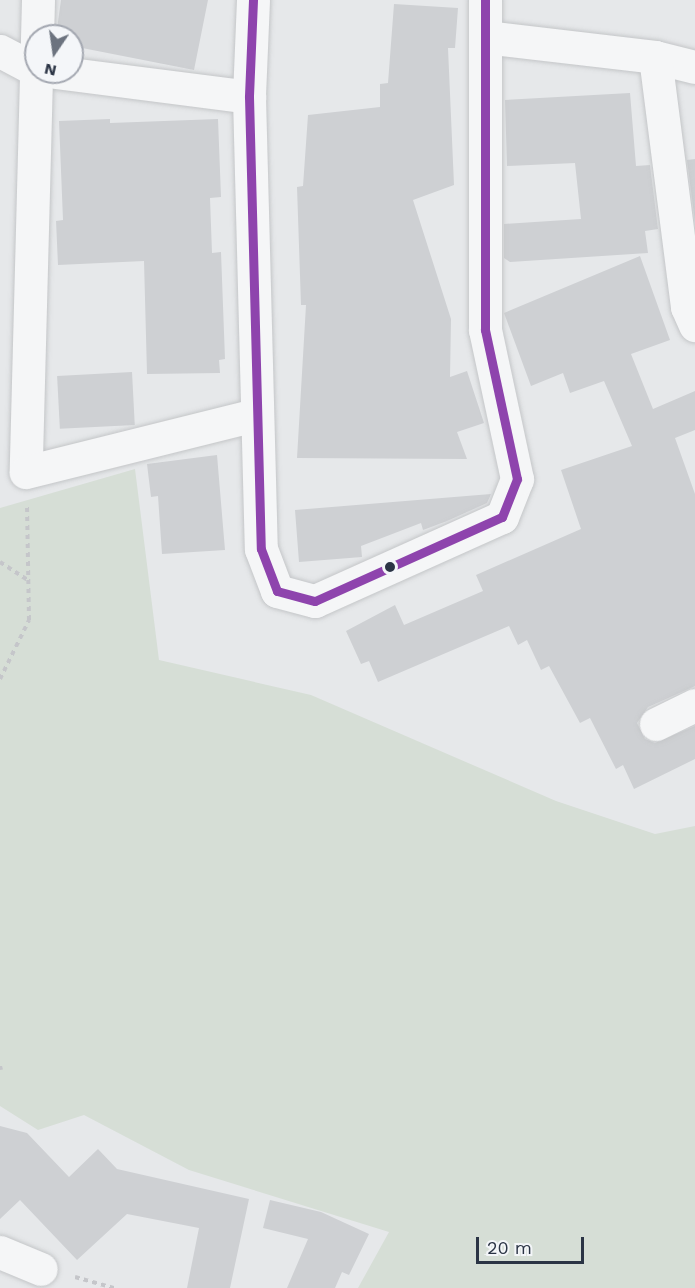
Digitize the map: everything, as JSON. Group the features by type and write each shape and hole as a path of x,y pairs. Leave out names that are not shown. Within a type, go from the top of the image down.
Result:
{"street":[{"path":"38,0 39,24"},
{"path":"253,0 249,97 254,415 261,549 277,591 315,601 501,518 517,479 485,330 485,0"},
{"path":"485,37 655,57 695,67"},
{"path":"0,51 24,62"},
{"path":"655,57 692,312"},
{"path":"84,76 249,97"},
{"path":"40,84 26,472 254,415"},
{"path":"656,724 695,705"},
{"path":"0,1252 41,1269"}],"path":[{"path":"0,680 29,620 26,472"},
{"path":"0,562 28,579"},
{"path":"41,1269 114,1288"}],"shaded area":[{"path":"135,469 159,660 311,695 556,801 655,834 695,826 695,1288 358,1288 389,1232 189,1170 84,1115 38,1130 0,1106 0,508"}],"building":[{"path":"61,0 208,0 194,70 84,48 84,24 58,24"},
{"path":"394,4 458,8 455,48 448,48 454,185 413,200 451,319 450,377 467,371 484,423 457,432 467,459 297,458 306,305 301,305 297,187 303,186 308,115 380,107 380,84 388,83"},
{"path":"630,93 636,166 650,165 658,229 645,231 648,253 510,262 504,258 504,224 581,219 575,163 507,166 505,100"},
{"path":"110,119 110,123 218,119 221,197 210,198 212,253 221,252 225,359 219,360 220,373 147,374 144,261 58,265 56,221 63,220 59,121"},
{"path":"695,159 695,222 687,160"},
{"path":"640,256 670,340 631,354 653,409 695,391 695,430 675,438 695,494 695,686 648,707 637,723 645,739 655,743 695,726 695,759 634,789 623,765 616,769 590,718 580,723 549,666 541,670 527,640 518,645 509,626 378,682 369,661 361,664 346,631 395,605 404,625 483,591 476,575 581,529 561,470 632,446 604,381 570,393 563,373 531,386 504,313"},
{"path":"132,372 135,425 60,429 57,376"},
{"path":"217,455 225,550 162,554 158,496 151,497 147,464"},
{"path":"491,494 487,503 447,521 423,530 421,523 361,546 362,557 299,562 295,510"},
{"path":"0,1126 27,1133 69,1177 98,1149 117,1169 249,1199 230,1288 187,1288 199,1228 127,1214 77,1260 20,1200 0,1219"},
{"path":"270,1200 321,1212 369,1234 349,1275 342,1272 335,1288 287,1288 308,1239 263,1228"}],"transit line":[{"path":"253,0 249,97 261,549 277,591 315,601 502,517 517,479 485,330 485,0"}]}
